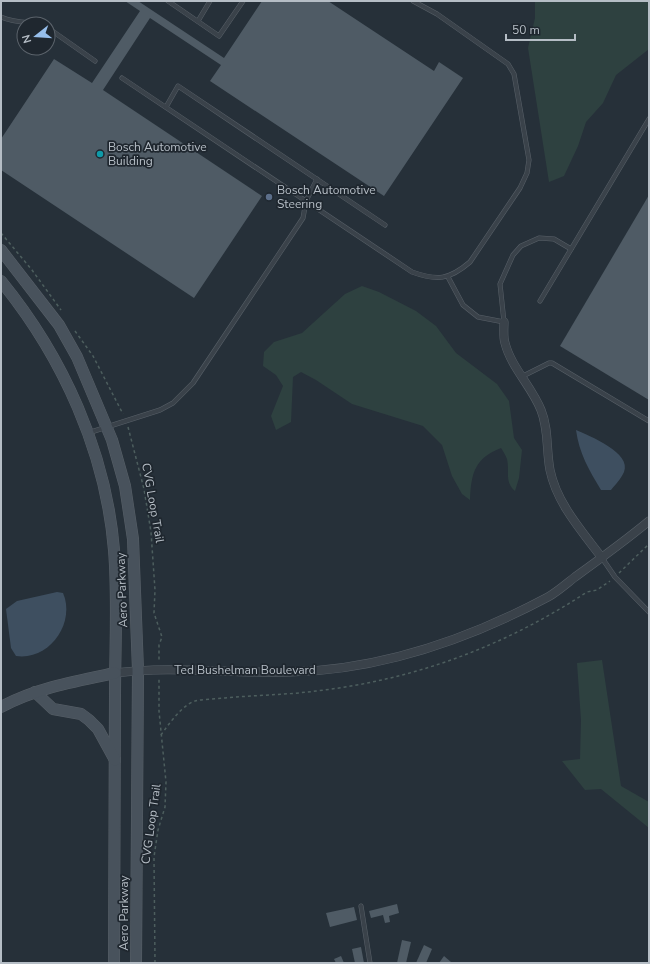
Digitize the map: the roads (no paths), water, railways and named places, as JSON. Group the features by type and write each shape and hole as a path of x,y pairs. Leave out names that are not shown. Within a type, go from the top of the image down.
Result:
{"main road":[{"name":"Aero Parkway","path":"1,250 59,325 77,357 107,427 125,486 133,538 138,670 136,963"},
{"name":"Aero Parkway","path":"1,281 20,305 48,347 73,397 88,433 106,498 114,550 116,590 114,963"},
{"path":"1,707 34,692 115,673"},
{"path":"34,692 53,709 70,711 81,714 85,717 98,729 115,761"}],"street":[{"path":"504,322 504,342 535,398 545,422 548,436 550,470 559,496 569,514 602,558"},
{"name":"Ted Bushelman Boulevard","path":"115,673 138,670 239,672 317,671 396,656 466,634 549,596 602,558 649,521"}],"lane":[{"path":"168,1 219,36 243,1"},
{"path":"198,21 210,1"},
{"path":"122,78 412,272 426,277 448,277 470,262 520,188 527,173 529,160 514,74 508,64 437,14 413,1"},
{"path":"1,18 16,23"},
{"path":"56,34 94,61"},
{"path":"166,107 178,86 385,225"},
{"path":"540,301 649,119"},
{"path":"88,433 160,410 173,403 193,383 303,218 306,201 317,179"},
{"path":"448,277 463,306 478,317 504,322 500,284 506,267 517,250 521,246 539,238 554,239 571,249"},
{"path":"523,376 549,363 552,363 649,421"},
{"path":"602,558 620,582 649,612"},
{"path":"361,906 370,963"}],"water":[{"path":"576,430 591,436 608,446 622,458 625,465 624,472 611,490 601,490 582,454"},
{"path":"57,592 63,593 66,605 66,616 63,627 57,638 49,646 39,652 28,656 16,656 11,648 6,609 17,601"}],"place":[{"name":"Bosch Automotive Building","path":"100,154"},
{"name":"Bosch Automotive Steering","path":"269,197"}]}
